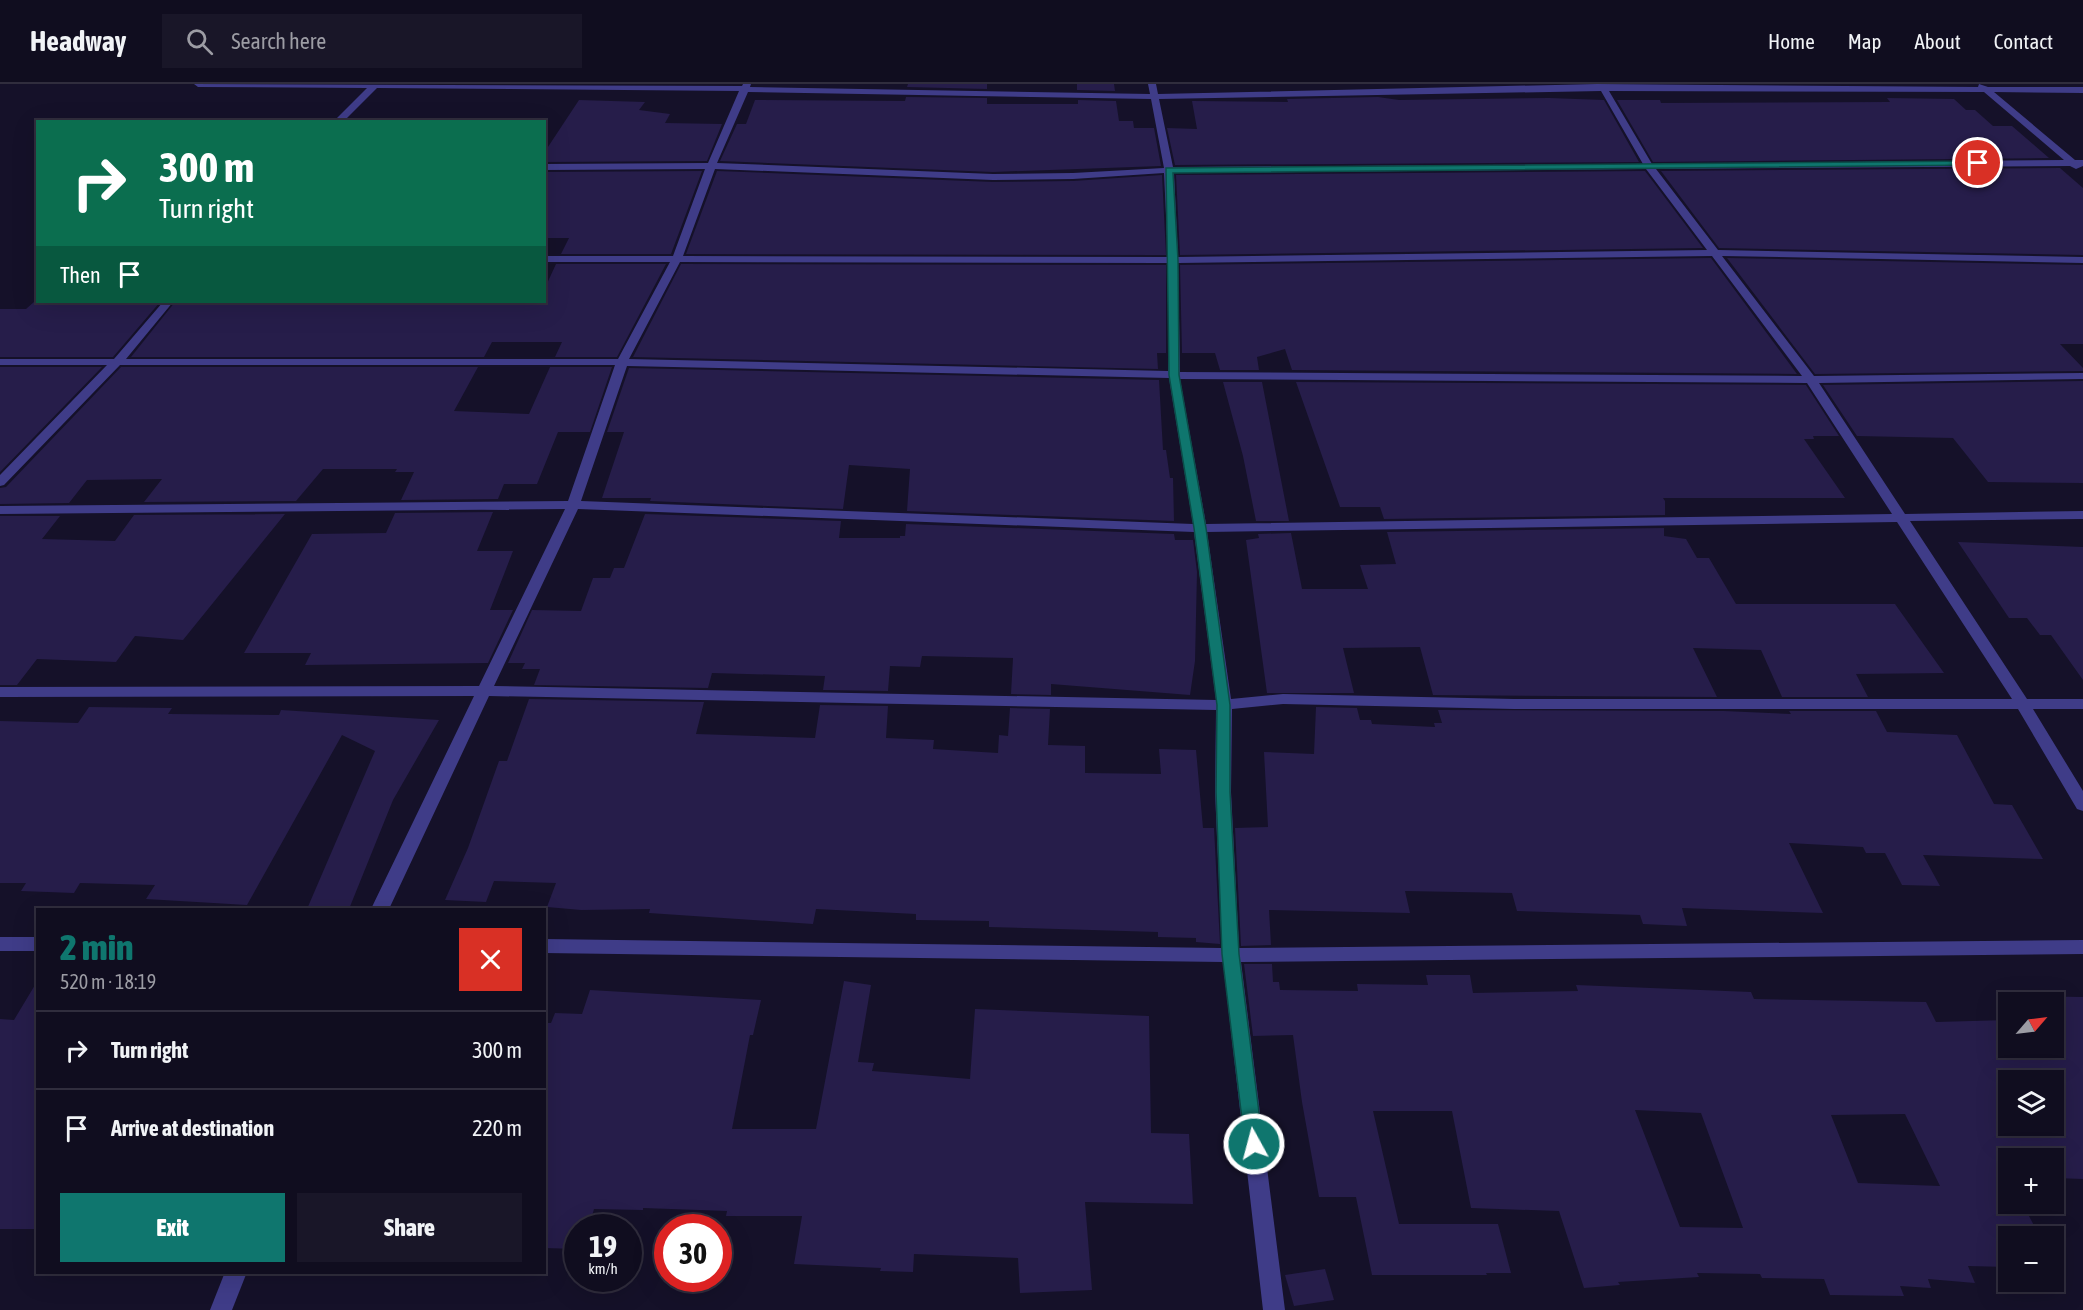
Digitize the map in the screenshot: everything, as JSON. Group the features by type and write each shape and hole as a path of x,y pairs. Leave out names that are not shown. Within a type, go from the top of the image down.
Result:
{"street":[{"path":"198,84 1154,90 1602,86 1982,86 2083,90"},
{"path":"339,120 374,85"},
{"path":"1602,86 1648,165 1811,380 2022,703 2083,805"},
{"path":"1982,86 2083,172"},
{"path":"380,908 482,691 573,505 622,362 677,259 711,166 746,87"},
{"path":"1154,90 1169,170 1173,260 1174,375 1200,528 1224,705 1223,792 1230,954 1274,1310"},
{"path":"546,167 711,166 993,177 1072,176 1169,170 2083,163"},
{"path":"546,259 1173,260 1714,253 2083,260"},
{"path":"0,482 117,362 167,303"},
{"path":"0,362 622,362 1174,375 1811,380 2083,376"},
{"path":"0,510 573,505 1200,528 2083,515"},
{"path":"0,692 482,691 1224,705 1283,699 1514,704 2083,704"},
{"path":"0,944 36,944"},
{"path":"546,946 1230,954 2083,947"},
{"path":"221,1310 235,1274"}],"building":[{"path":"908,84 987,84 987,89 907,87"},
{"path":"1077,84 1114,84 1115,91 1077,90"},
{"path":"906,97 987,98 987,104 1078,104 1078,100 1116,101 1119,121 1133,121 1134,128 1154,128 1161,166 993,172 720,161 737,124 746,124 755,100 905,101"},
{"path":"1378,97 1399,100 1549,98 1604,100 1639,162 1175,165 1167,128 1197,129 1192,101 1288,102 1287,99"},
{"path":"1887,98 1954,99 1966,110 1975,110 1993,126 2012,126 2049,158 1653,162 1617,100 1660,100 1661,103 1890,102"},
{"path":"579,100 645,102 639,110 670,114 665,123 722,124 707,161 546,162 546,150"},
{"path":"2060,168 2083,188 2083,255 1719,248 1661,171"},
{"path":"702,171 671,254 561,254 569,238 546,238 546,172"},
{"path":"717,171 993,182 1073,181 1162,175 1166,255 686,254"},
{"path":"1645,171 1703,248 1180,255 1176,175"},
{"path":"1711,258 1797,374 1292,370 1285,349 1257,357 1259,370 1220,370 1215,353 1182,353 1180,265"},
{"path":"1727,258 2083,265 2083,344 2060,344 2083,368 2083,371 1815,374"},
{"path":"556,264 666,264 617,357 555,357 562,342 492,342 484,357 131,357 174,303 546,303 546,286"},
{"path":"681,264 1166,265 1166,353 1157,353 1158,369 633,357"},
{"path":"34,302 159,303 113,357 0,357 0,309 26,309"},
{"path":"0,367 102,367 0,472"},
{"path":"121,367 478,367 454,411 529,414 550,367 612,367 590,432 558,432 537,484 504,484 498,499 401,500 414,472 395,472 397,469 323,469 296,501 144,502 162,479 87,480 69,503 0,504 0,488 6,487"},
{"path":"629,368 1159,380 1163,450 1166,450 1170,478 1173,478 1174,521 907,511 910,469 849,465 843,509 650,501 651,498 602,498 624,432 607,432"},
{"path":"2083,381 2083,483 1988,482 1953,438 1857,436 1823,385"},
{"path":"1223,382 1262,382 1289,521 1256,521 1243,456"},
{"path":"1296,382 1806,385 1839,436 1813,436 1814,439 1804,439 1845,498 1663,498 1665,515 1384,519 1380,507 1340,507"},
{"path":"493,512 477,551 513,551 490,610 513,610 488,663 305,665 311,653 244,653 312,534 386,533 395,513"},
{"path":"285,514 183,640 135,636 116,662 37,659 17,685 0,685 0,516 60,516 42,539 115,541 134,515"},
{"path":"645,514 841,521 839,538 900,538 900,536 905,536 906,524 1174,534 1175,540 1193,540 1197,572 1195,661 1190,695 1051,684 1051,695 1011,694 1013,658 922,656 920,667 890,666 888,691 823,690 825,676 712,673 708,688 534,685 540,669 522,669 525,663 508,663 532,610 581,611 593,578 610,578 614,568 624,568"},
{"path":"1664,528 1664,536 1686,539 1697,558 1709,558 1736,604 1895,604 1944,673 1856,674 1868,697 1782,697 1761,650 1693,648 1717,697 1433,695 1420,647 1343,648 1354,693 1267,693 1246,540 1259,538 1258,534 1291,533 1302,589 1368,589 1360,565 1396,564 1387,532"},
{"path":"1958,542 2083,547 2083,680 2051,635 2040,635 2027,618 2009,618"},
{"path":"529,699 704,702 696,734 815,738 820,705 888,706 886,738 934,740 933,749 998,753 999,735 1008,736 1010,708 1050,709 1048,745 1085,746 1085,773 1161,774 1159,749 1196,750 1203,828 1214,828 1220,944 1196,942 1196,938 1158,937 1158,932 989,927 989,921 916,920 916,914 816,909 813,924 649,913 650,909 581,910 547,907 556,883 494,881 486,902 445,900 468,848 499,761 507,761"},
{"path":"89,707 172,708 168,714 279,715 281,710 439,720 393,800 349,908 307,908 375,751 342,735 247,905 146,899 155,885 80,883 74,893 21,891 26,883 0,883 0,721 78,723"},
{"path":"1316,707 1357,708 1360,720 1371,720 1372,724 1435,727 1434,723 1442,723 1438,710 1724,711 1791,714 1789,711 1876,711 1887,732 1957,735 1994,804 2012,805 2043,859 1923,855 1940,886 1902,885 1885,853 1866,853 1863,847 1789,843 1823,913 1682,908 1687,926 1643,924 1640,915 1517,911 1512,893 1405,891 1410,913 1269,910 1271,945 1241,946 1235,828 1268,827 1264,752 1314,754"},
{"path":"1244,964 1272,964 1273,982 1279,982 1280,990 1358,991 1357,984 1428,985 1426,975 1470,975 1473,993 1578,991 1576,985 1751,992 1754,999 1926,1002 1936,1022 1998,1020 1998,1058 2064,1058 2064,997 2083,997 2083,1179 2064,1178 2064,1148 1998,1148 1998,1214 2028,1214 2034,1226 1998,1226 1998,1267 1968,1266 1975,1283 1928,1279 1931,1288 1900,1286 1904,1296 1830,1295 1824,1279 1762,1278 1760,1274 1697,1273 1699,1277 1618,1282 1620,1285 1584,1288 1559,1211 1471,1208 1452,1111 1373,1111 1399,1224 1498,1224 1511,1273 1372,1275 1356,1197 1319,1197 1293,1035 1253,1036","holes":["1635,1110 1701,1113 1743,1228 1680,1227","1905,1114 1940,1186 1858,1183 1831,1115"]},
{"path":"844,981 871,985 858,1062 874,1063 872,1071 970,1079 975,1009 1149,1016 1151,1133 1189,1134 1193,1204 1085,1202 1092,1290 1020,1293 1018,1258 914,1254 913,1272 880,1271 881,1268 794,1264 802,1216 732,1216 732,1214 726,1214 727,1211 643,1208 643,1210 594,1209 593,1214 564,1214 564,1249 546,1248 546,1023 551,1023 555,1013 582,1014 590,990 761,1000 753,1035 750,1035 732,1129 816,1129"},
{"path":"36,983 36,1229 0,1229 0,1019 14,1020"},
{"path":"1325,1269 1334,1300 1294,1306 1285,1275"}],"route":[{"path":"1254,1144 1230,954 1223,792 1224,705 1200,528 1174,375 1173,260 1169,170 1978,163"}]}
